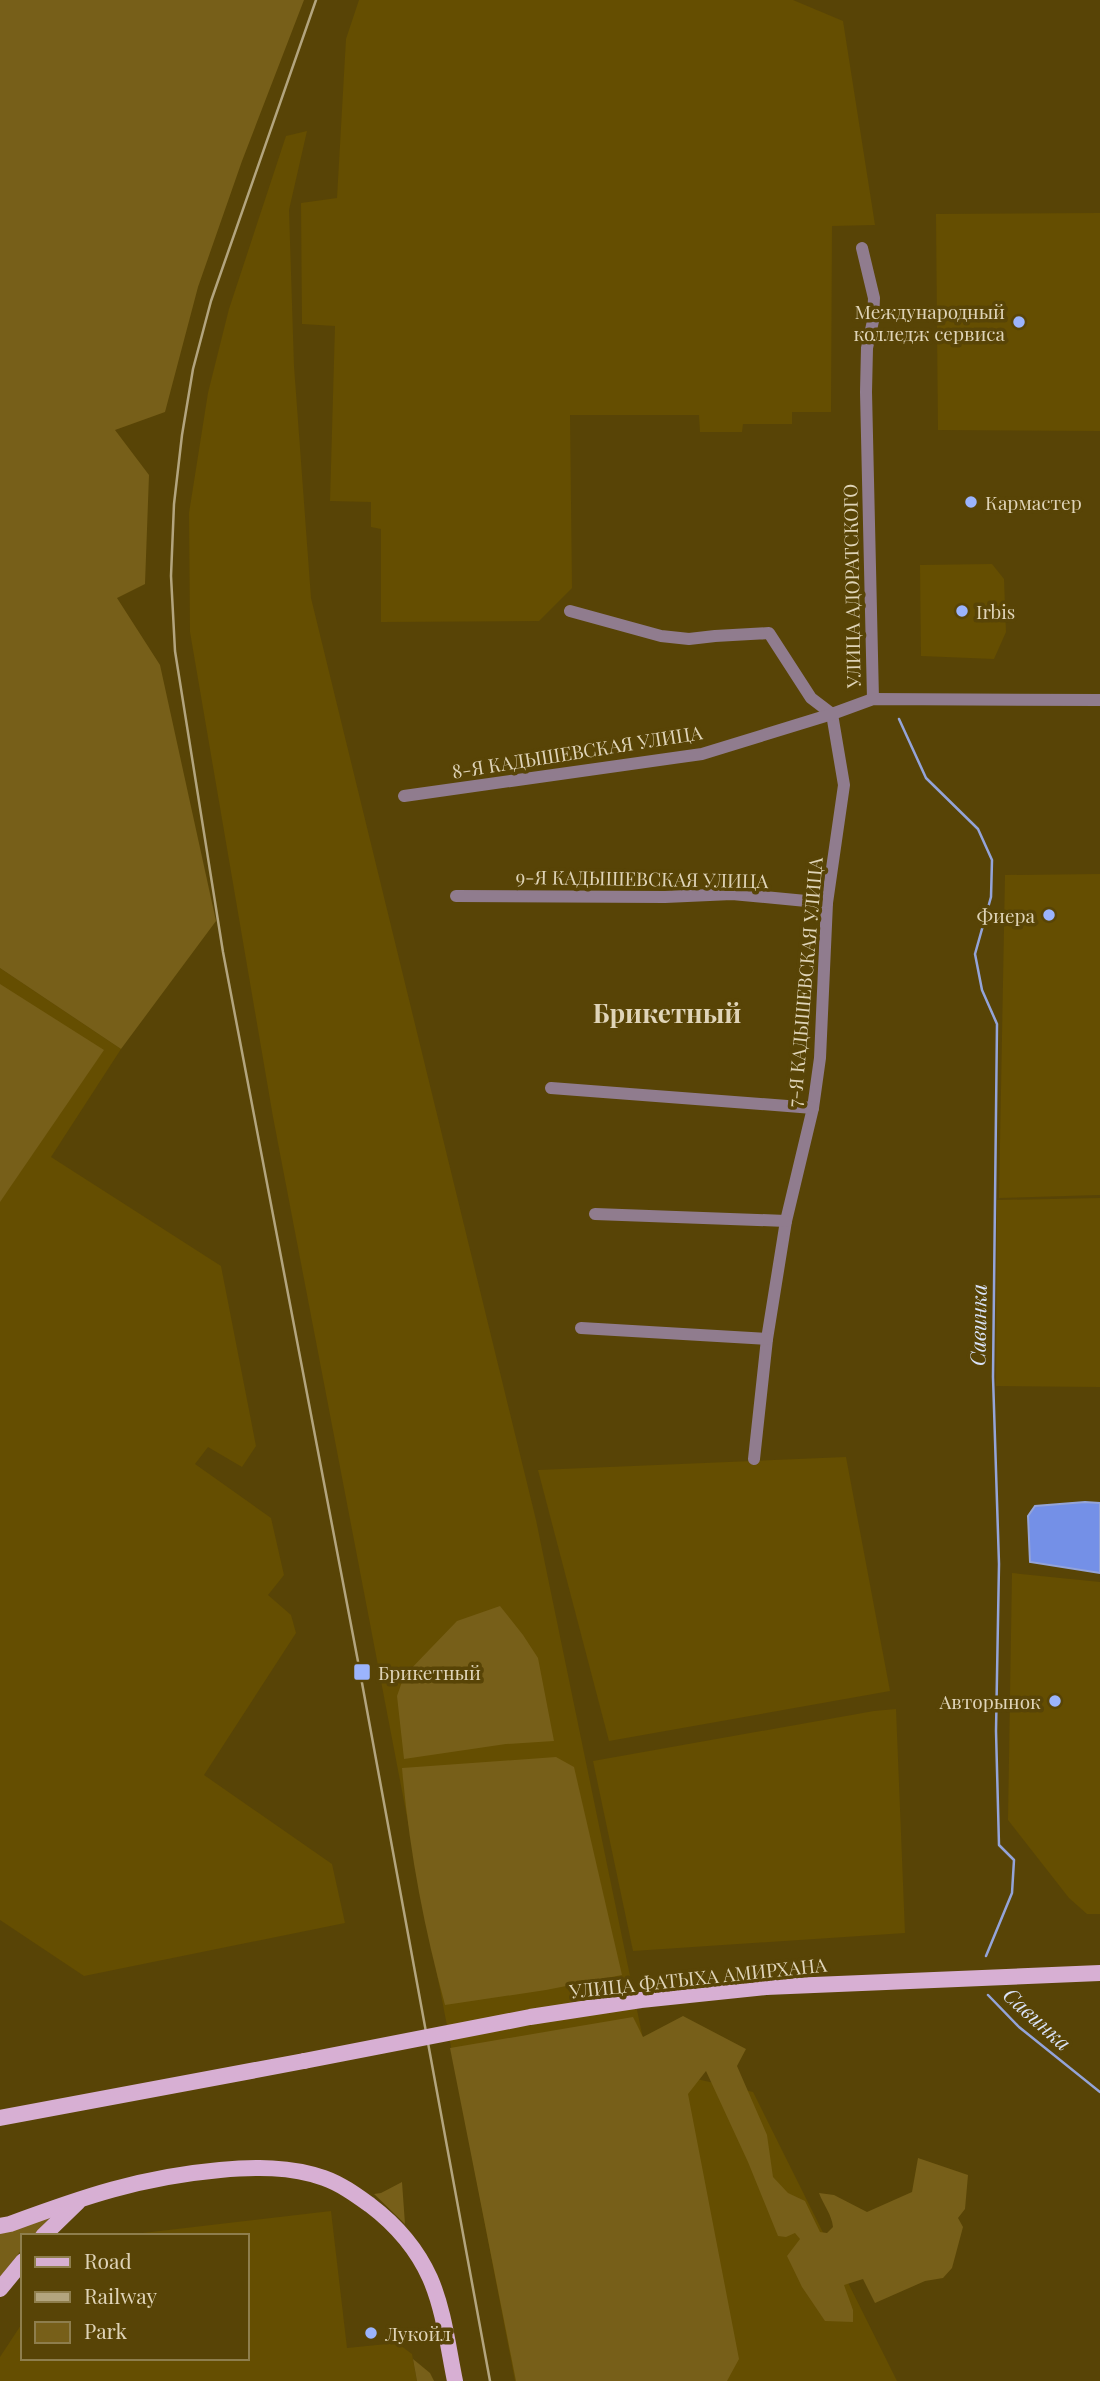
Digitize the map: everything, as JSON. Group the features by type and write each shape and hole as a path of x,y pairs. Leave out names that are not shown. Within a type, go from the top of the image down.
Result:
{"main road":[{"name":"УЛИЦА ФАТЫХА АМИРХАНА","path":"0,2118 530,2017 641,2000 766,1987 1100,1973"},
{"path":"0,2226 117,2186 184,2173 255,2167 293,2170 324,2178 339,2185 387,2218 410,2245 429,2277 441,2308 455,2381"},
{"path":"45,2234 85,2196"},
{"path":"0,2290 21,2264"}],"street":[{"name":"УЛИЦА АДОРАТСКОГО","path":"862,248 874,298 873,321 867,348 866,392 873,699 1100,700"},
{"path":"570,611 662,636 689,639 769,634 811,698 832,714"},
{"name":"8-Я КАДЫШЕВСКАЯ УЛИЦА","path":"404,796 702,754 873,699"},
{"name":"7-Я КАДЫШЕВСКАЯ УЛИЦА","path":"754,1459 767,1339 786,1221 813,1108 820,1058 827,903 844,785 832,714"},
{"name":"9-Я КАДЫШЕВСКАЯ УЛИЦА","path":"456,896 665,897 732,894 827,903"},
{"path":"551,1088 813,1108"},
{"path":"595,1214 786,1221"},
{"path":"580,1328 767,1339"}],"shaded area":[{"path":"359,0 793,0 843,21 875,225 832,226 831,412 792,412 792,424 743,424 742,432 700,432 699,415 570,415 572,588 539,621 381,622 381,529 371,527 371,502 330,501 335,326 302,324 301,203 337,198 346,39"},
{"path":"307,131 289,210 294,366 311,598 536,1520 649,2068 753,2092 897,2381 515,2381 273,1117 190,632 189,513 208,393 229,309 286,136"},
{"name":"Международный колледж сервиса","path":"1100,213 1100,431 938,430 936,214"},
{"path":"992,564 1004,579 1006,632 994,659 921,656 920,565"},
{"path":"1100,874 1100,1195 999,1198 1005,875"},
{"path":"0,968 121,1049 51,1157 221,1266 256,1446 242,1467 208,1447 195,1464 271,1518 284,1575 268,1595 291,1615 296,1633 204,1775 332,1864 345,1923 84,1976 0,1920"},
{"path":"1100,1198 1100,1387 996,1386 997,1200"},
{"path":"846,1457 890,1691 609,1741 538,1470"},
{"name":"Авторынок","path":"1012,1573 1100,1582 1100,1914 1087,1914 1069,1898 1008,1820"},
{"path":"896,1709 905,1933 633,1951 593,1761"},
{"path":"331,2211 347,2348 397,2343 412,2354 417,2381 0,2381 0,2357 21,2325 21,2360 248,2360 248,2234 134,2234"}],"green space":[{"path":"0,0 304,0 242,161 198,287 165,412 115,430 149,475 145,584 117,598 160,665 216,921 121,1049 0,968"},
{"path":"0,984 104,1050 0,1202"},
{"path":"500,1606 538,1658 554,1741 506,1744 404,1759 397,1696 404,1676 457,1621"},
{"path":"556,1757 574,1767 622,1975 445,2005 418,1888 402,1768"},
{"path":"683,2016 746,2049 737,2066 767,2135 773,2177 788,2193 805,2201 820,2232 827,2233 833,2227 819,2193 834,2195 867,2212 912,2192 918,2158 968,2175 965,2209 958,2218 963,2227 952,2268 943,2278 925,2281 875,2303 863,2279 844,2285 853,2310 853,2322 825,2321 802,2287 787,2256 800,2239 795,2233 786,2237 778,2236 706,2071 688,2094 739,2359 727,2381 516,2381 450,2048 633,2017 643,2037"},
{"path":"402,2182 405,2224 374,2194"},
{"path":"53,2214 35,2234 21,2234 21,2251 0,2277 0,2233"},
{"path":"413,2359 430,2373 434,2381 417,2381"}],"water":[{"path":"1100,1503 1100,1573 1030,1562 1028,1516 1035,1506"}],"waterway":[{"name":"Савинка","path":"899,719 926,778 978,829 992,860 991,897 975,954 982,990 997,1024 993,1377 999,1564 996,1731 999,1845 1014,1860 1012,1893 986,1956"},
{"name":"Савинка","path":"988,1995 1019,2027 1100,2092"}],"railway":[{"path":"316,0 211,301 193,369 174,504 171,576 175,651 223,952 360,1672 490,2381"}],"place":[{"name":"Международный колледж сервиса","path":"1019,322"},
{"name":"Кармастер","path":"971,502"},
{"name":"Irbis","path":"962,611"},
{"name":"Фиера","path":"1049,915"},
{"name":"Брикетный","path":"362,1672"},
{"name":"Авторынок","path":"1055,1701"},
{"name":"Лукойл","path":"371,2333"}],"district":[{"name":"Брикетный","path":"667,1012"}]}
